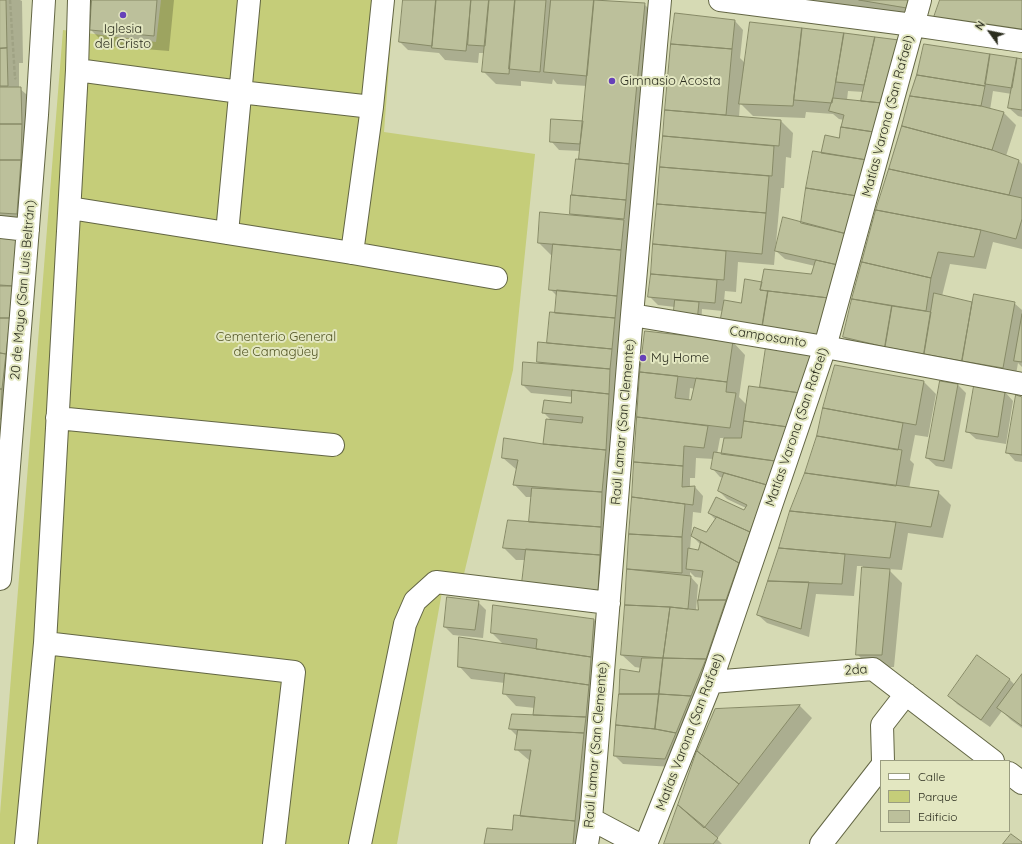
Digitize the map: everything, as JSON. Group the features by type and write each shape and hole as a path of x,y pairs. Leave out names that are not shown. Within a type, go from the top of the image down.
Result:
{"street":[{"name":"20 de Mayo (San Luis Beltrán)","path":"0,579 37,116 44,0"},
{"path":"26,844 45,643 70,208 79,0"},
{"path":"226,233 250,0"},
{"path":"352,253 372,107 382,0"},
{"name":"Raúl Lamar (San Clemente)","path":"587,844 591,819 632,315 660,0"},
{"path":"720,0 912,25 1022,42"},
{"name":"Matías Varona (San Rafael)","path":"646,844 711,682 825,346 920,0"},
{"path":"77,70 240,92 372,107"},
{"path":"70,208 352,253 496,278"},
{"path":"0,228 28,230"},
{"name":"Camposanto","path":"632,315 825,346 1022,384"},
{"path":"57,418 333,445"},
{"path":"360,844 405,624 415,600 436,582 609,603"},
{"path":"45,643 294,672 274,844"},
{"name":"2da","path":"711,682 873,668 992,760"},
{"path":"883,760 882,725 906,694"},
{"path":"821,844 880,768"},
{"path":"1010,774 1022,783"},
{"path":"591,819 638,844"}],"green space":[{"name":"Cementerio General de Camagüey","path":"161,0 394,0 384,132 535,154 513,370 463,578 445,575 397,844 0,844 0,814 63,30 156,42"}],"building":[{"path":"0,0 6,0 7,48 0,48"},
{"name":"Iglesia del Cristo","path":"92,0 157,0 154,36 90,30"},
{"path":"403,0 436,0 432,46 399,42"},
{"path":"436,0 471,0 466,51 432,48"},
{"path":"471,0 489,0 485,46 468,45"},
{"path":"489,0 515,0 509,74 482,72"},
{"path":"515,0 546,0 540,72 509,69"},
{"path":"551,0 594,0 587,76 544,72"},
{"path":"594,0 645,3 629,164 579,159"},
{"path":"859,0 911,0 909,8"},
{"path":"940,0 1022,0 1022,31 934,17"},
{"path":"675,13 735,20 732,49 671,44"},
{"path":"750,22 802,28 793,106 739,104"},
{"path":"802,28 844,33 832,103 794,100"},
{"path":"844,33 875,37 864,85 836,82"},
{"path":"875,37 899,40 882,103 861,101"},
{"path":"671,44 732,49 726,115 665,110"},
{"path":"924,44 990,54 985,86 917,75"},
{"path":"7,48 8,86 0,86 0,49"},
{"path":"990,54 1017,58 1012,88 985,84"},
{"path":"1017,58 1022,59 1022,110 1008,108"},
{"path":"917,75 985,86 981,106 910,96"},
{"path":"0,87 21,87 22,124 0,124"},
{"path":"910,96 981,106 1004,112 992,150 902,126"},
{"path":"833,98 882,103 874,132 841,127 844,115 829,111"},
{"path":"665,110 781,120 779,146 663,136"},
{"path":"551,119 583,121 580,144 550,142"},
{"path":"0,124 22,124 21,160 0,160"},
{"path":"902,126 992,150 1019,160 1009,195 889,169"},
{"path":"841,127 874,132 867,160 821,153 825,135 839,138"},
{"path":"663,136 774,146 772,176 660,167"},
{"path":"813,151 867,160 857,196 806,188"},
{"path":"576,159 629,164 626,200 572,195"},
{"path":"0,160 21,160 17,214 0,213"},
{"path":"660,167 769,176 766,213 657,204"},
{"path":"889,169 1022,198 1022,219 1016,239 981,230 876,210"},
{"path":"806,188 857,196 847,234 801,223"},
{"path":"571,195 626,200 624,219 570,214"},
{"path":"657,204 766,213 762,254 653,244"},
{"path":"876,210 981,230 974,257 938,252 931,278 862,262"},
{"path":"540,212 624,220 621,250 538,243"},
{"path":"783,217 847,234 838,265 775,251"},
{"path":"0,236 16,238 14,286 0,286"},
{"path":"553,244 621,250 617,296 549,290"},
{"path":"653,244 726,251 724,280 651,274"},
{"path":"816,260 838,265 829,298 760,290 764,269 811,274"},
{"path":"862,262 931,278 926,311 852,299"},
{"path":"651,274 717,280 715,303 648,297"},
{"path":"745,279 762,282 760,290 768,291 762,328 720,321 724,300 741,303"},
{"path":"0,285 14,286 10,318 0,318"},
{"path":"557,290 617,296 615,318 555,313"},
{"path":"768,291 829,298 818,337 762,328"},
{"path":"934,293 972,302 962,361 924,354"},
{"path":"974,294 1015,302 1003,368 962,361"},
{"path":"852,299 892,306 885,347 843,337"},
{"path":"675,300 699,302 697,322 673,320"},
{"path":"892,306 931,312 924,354 885,347"},
{"path":"550,312 615,318 612,349 547,343"},
{"path":"1022,314 1022,362 1014,361"},
{"path":"0,318 10,318 6,354 0,353"},
{"path":"645,331 733,341 727,382 640,372"},
{"path":"538,342 612,349 610,369 537,362"},
{"path":"766,347 814,354 800,393 760,387"},
{"path":"0,353 6,354 2,389 0,389"},
{"path":"523,362 610,369 609,394 522,385"},
{"path":"835,365 924,381 916,425 823,408"},
{"path":"640,372 678,376 675,398 691,400 696,378 727,382 726,392 736,393 730,428 637,417"},
{"path":"940,381 958,384 944,461 926,458"},
{"path":"749,386 800,393 788,427 744,421"},
{"path":"974,386 1005,392 998,437 966,432"},
{"path":"0,389 2,389 1,419 0,419"},
{"path":"572,390 609,394 606,450 543,444 546,419 582,423 583,417 542,413 544,400 571,403"},
{"path":"1016,395 1022,397 1022,455 1006,453"},
{"path":"823,408 903,423 898,450 817,436"},
{"path":"637,417 708,426 704,448 684,446 683,466 634,462"},
{"path":"744,421 788,427 775,461 721,454 724,438 741,438"},
{"path":"817,436 902,450 896,486 805,473"},
{"path":"504,438 543,444 606,450 602,492 513,485 518,460 502,458"},
{"path":"714,452 775,461 767,485 711,469"},
{"path":"634,462 683,466 682,487 695,486 693,505 632,497"},
{"path":"724,473 767,485 750,532 708,513 716,497 744,510 747,505 718,491"},
{"path":"805,473 939,491 931,527 790,511"},
{"path":"532,488 602,492 601,527 529,522"},
{"path":"632,497 685,504 682,537 629,534"},
{"path":"790,511 896,522 890,558 779,548"},
{"path":"717,517 750,532 739,563 691,536 694,527 706,532"},
{"path":"508,520 601,527 600,555 503,548"},
{"path":"629,534 682,537 682,573 627,569"},
{"path":"701,542 739,563 726,600 698,600 703,571 686,569 688,548 698,550"},
{"path":"779,548 845,554 842,584 768,581"},
{"path":"526,549 600,555 598,592 522,583"},
{"path":"862,567 890,569 882,655 856,655"},
{"path":"627,569 691,576 688,609 625,605"},
{"path":"768,581 809,582 801,629 757,615"},
{"path":"447,597 479,601 475,630 444,627"},
{"path":"698,600 726,600 706,659 663,658 670,607 698,610"},
{"path":"493,605 594,619 591,657 536,649 537,639 491,633"},
{"path":"625,605 670,607 663,658 621,655"},
{"path":"459,637 591,657 589,685 458,667"},
{"path":"977,655 1010,679 981,720 948,696"},
{"path":"642,658 663,658 659,694 619,694 620,669 639,672"},
{"path":"663,658 706,659 691,696 659,694"},
{"path":"505,673 589,685 586,717 533,715 535,697 503,694"},
{"path":"1022,674 1022,726 997,708"},
{"path":"619,694 659,694 655,729 616,725"},
{"path":"659,694 691,696 676,733 655,729"},
{"path":"800,705 739,784 697,751 715,709"},
{"path":"512,714 586,717 584,733 509,729"},
{"path":"616,725 676,733 665,759 614,756"},
{"path":"518,730 584,733 575,821 520,816 531,750 515,750"},
{"path":"697,751 739,784 704,828 678,805"},
{"path":"678,805 718,838 713,844 664,844"},
{"path":"514,815 575,821 573,844 484,844 487,828 512,830"},
{"path":"1011,834 1022,842 1022,844 1003,844"}],"place":[{"name":"Iglesia del Cristo","path":"123,15"},
{"name":"Gimnasio Acosta","path":"612,81"},
{"name":"My Home","path":"643,358"}]}
